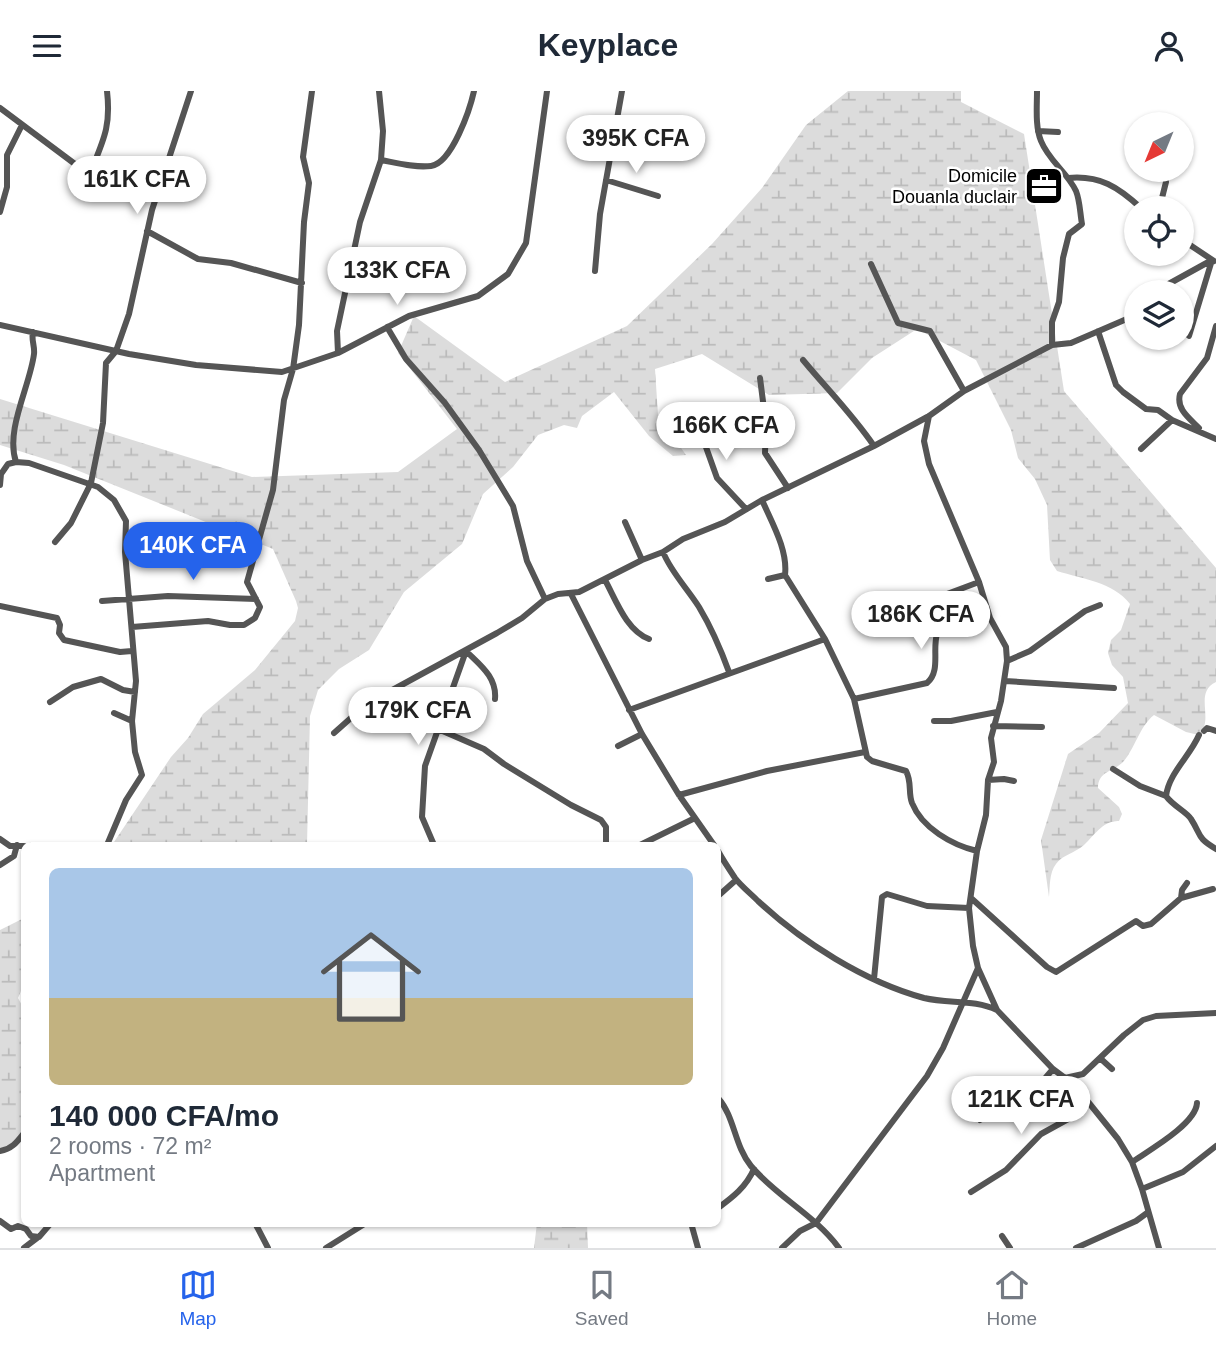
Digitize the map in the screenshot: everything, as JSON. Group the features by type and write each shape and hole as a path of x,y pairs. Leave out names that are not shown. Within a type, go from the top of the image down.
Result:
{"street":[{"path":"0,108 86,173 91,170 102,146 110,117 107,91"},
{"path":"55,542 71,523 91,483 103,423 106,363 116,351 129,314 152,210 191,91"},
{"path":"132,627 208,621 244,625 255,618 260,607 247,582 273,490 284,400 293,369 309,183 303,157 312,91"},
{"path":"338,352 337,331 360,222 381,160 383,131 379,91"},
{"path":"381,160 417,166 434,166 441,162 465,124 474,91"},
{"path":"0,325 116,351 268,372 293,369 338,352 409,316 478,296 508,274 526,243 547,91"},
{"path":"595,271 600,214 622,91"},
{"path":"1037,91 1038,131 1048,155 1076,191 1082,224 1069,234 1066,246 1059,302 1052,322 1052,345"},
{"path":"0,211 7,187 4,154 22,125"},
{"path":"1038,131 1058,132"},
{"path":"1068,178 1096,178 1125,196"},
{"path":"606,180 658,196"},
{"path":"1162,196 1166,182"},
{"path":"147,231 198,259 231,263 302,283"},
{"path":"1194,248 1214,261"},
{"path":"1177,280 1214,261"},
{"path":"1194,321 1214,261"},
{"path":"871,264 898,323 930,331 964,391"},
{"path":"334,733 385,694 522,618 545,599 558,594 579,592 605,580 874,446 929,416 964,391 1052,345 1072,343 1124,320"},
{"path":"1203,432 1184,413 1178,399 1208,358 1216,326"},
{"path":"387,327 406,359 472,440 508,496 527,561 545,599"},
{"path":"1098,331 1116,385 1146,409 1158,410 1172,420 1216,439"},
{"path":"16,462 13,454 17,422 34,352 31,336 33,333"},
{"path":"803,360 860,425 874,446"},
{"path":"760,378 766,425 765,453 788,488"},
{"path":"929,416 924,441 929,464 979,582 990,618 1006,647 1005,681 993,726 991,749 994,762 988,780 986,815 977,851 969,908 972,946 978,968 998,1010 1053,1069 1085,1098 1118,1139 1132,1162 1159,1248"},
{"path":"1141,449 1172,420"},
{"path":"696,432 702,436 717,478 746,509"},
{"path":"0,485 4,468 16,462 29,463 91,483 114,500 126,521 125,552 136,681 132,720 135,752 142,775 126,800 108,842"},
{"path":"762,500 777,535 786,566 785,575 825,639 854,699 865,752 872,761 906,771 911,779 910,800 925,821 952,842 977,851"},
{"path":"625,522 642,560"},
{"path":"663,552 669,567 700,608 729,672"},
{"path":"768,579 785,575"},
{"path":"605,580 625,617 641,636 649,639"},
{"path":"891,615 979,582"},
{"path":"571,593 642,734 712,842"},
{"path":"103,601 168,596 256,599"},
{"path":"1007,661 1030,650 1085,611 1100,605"},
{"path":"0,606 57,618 61,625 59,633 64,640 120,652 132,651"},
{"path":"854,699 926,683 933,678 935,671 937,634 990,618"},
{"path":"629,710 825,639"},
{"path":"466,651 490,675 495,699"},
{"path":"432,842 422,817 425,767 466,651"},
{"path":"50,702 73,687 101,679 123,690 135,692"},
{"path":"1005,681 1114,688"},
{"path":"934,721 951,721 997,712"},
{"path":"114,713 132,720"},
{"path":"993,726 1042,727"},
{"path":"438,729 484,749 571,805 601,820 607,827 606,842"},
{"path":"1166,796 1169,785 1201,733 1207,729 1216,731"},
{"path":"618,746 642,734"},
{"path":"679,795 767,771 865,752"},
{"path":"1112,769 1140,786 1166,796 1191,818 1202,841 1216,849"},
{"path":"988,780 1014,781"},
{"path":"646,842 695,818"},
{"path":"0,839 10,846 21,846"},
{"path":"0,865 14,856 21,846"},
{"path":"721,856 736,880 794,932 873,979 923,997 984,1004 998,1010"},
{"path":"721,893 736,880"},
{"path":"1181,898 1187,883"},
{"path":"971,898 1046,967 1056,972 1136,921 1143,926 1151,924 1181,898 1213,889"},
{"path":"873,979 882,897 887,894 927,906 969,908"},
{"path":"782,1248 800,1231 816,1223 927,1076 978,968"},
{"path":"1065,1078 1083,1074 1143,1020 1156,1016 1216,1013"},
{"path":"1101,1059 1112,1069"},
{"path":"980,1120 1036,1090 1053,1069"},
{"path":"971,1192 1006,1170 1041,1134 1070,1118 1085,1098"},
{"path":"721,1103 729,1116 737,1144 754,1169 816,1223 839,1248"},
{"path":"1132,1162 1188,1121 1197,1108 1197,1103"},
{"path":"0,1151 8,1150 21,1136"},
{"path":"1142,1189 1183,1172 1216,1146"},
{"path":"721,1206 738,1193 754,1169"},
{"path":"1076,1248 1136,1221 1147,1213"},
{"path":"0,1221 11,1229 18,1226 26,1229 31,1236 39,1237"},
{"path":"24,1248 48,1227"},
{"path":"257,1227 268,1248"},
{"path":"326,1248 360,1227"},
{"path":"692,1227 698,1248"},
{"path":"1002,1236 1010,1248"}],"green space":[{"path":"848,91 961,91 961,102 1024,134 1064,391 1216,568 1216,682 1206,693 1203,729 1199,735 1186,732 1154,715 1149,720 1123,762 1100,778 1098,788 1119,807 1122,814 1119,821 1108,823 1099,829 1084,845 1059,861 1051,876 1049,897 1041,840 1068,754 1099,733 1128,703 1123,677 1112,665 1108,653 1111,640 1121,630 1130,604 1106,586 1057,571 1050,560 1047,505 1035,479 1018,458 1011,430 976,360 917,329 872,358 837,393 769,395 702,354 655,369 658,415 686,455 673,456 649,436 614,392 582,416 577,428 564,425 538,435 513,467 483,494 462,544 404,592 369,650 339,669 318,690 310,716 307,842 114,842 203,714 255,670 295,621 298,608 273,549 64,465 0,445 0,399 252,477 398,472 457,429 398,353 414,316 505,382 627,326 712,244 762,188 806,125"},
{"path":"21,920 21,991 18,998 21,1004 21,1132 14,1142 0,1149 0,930"},
{"path":"537,1227 587,1227 588,1248 534,1248"}],"place":[{"name":"Domicile Douanla duclair","path":"1044,186"}]}
